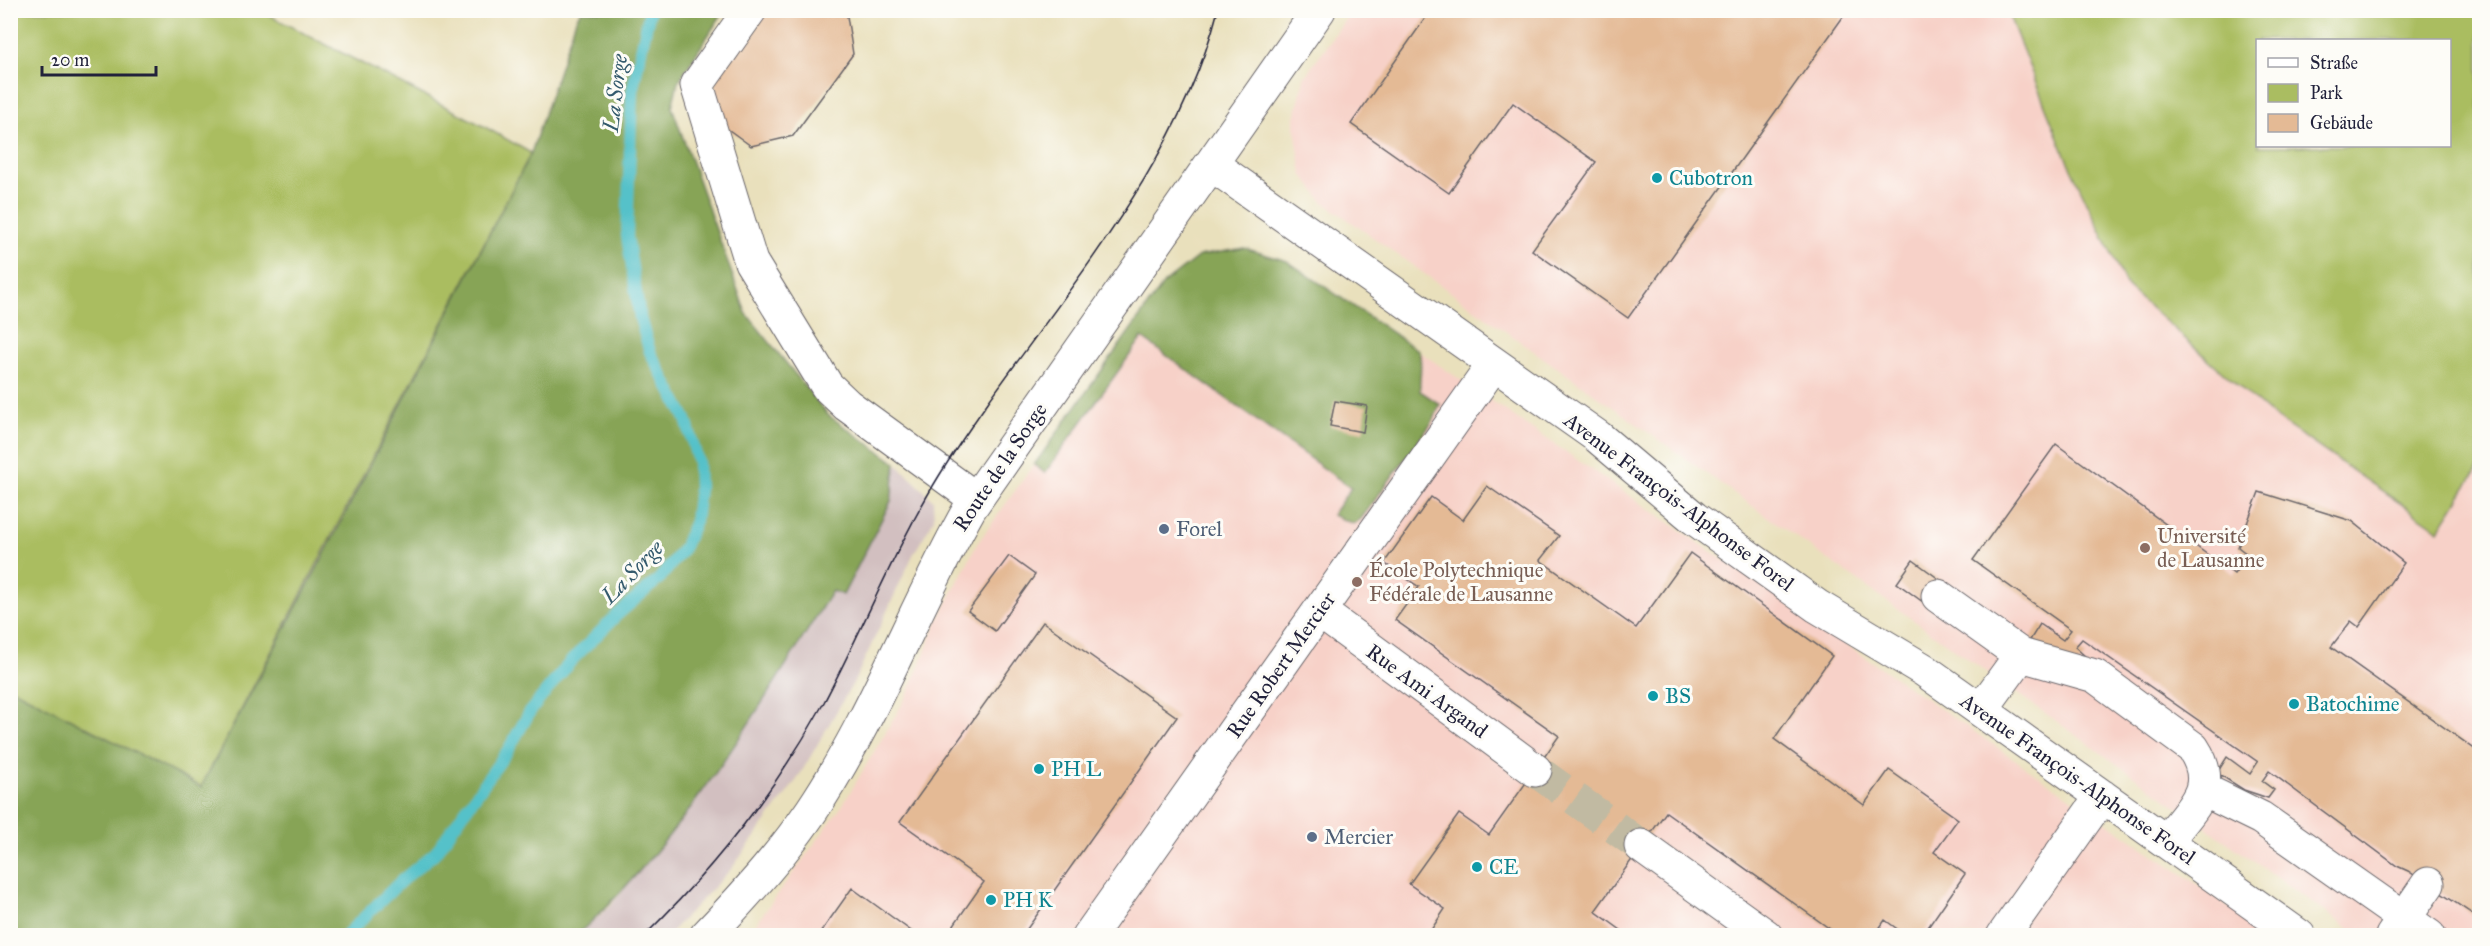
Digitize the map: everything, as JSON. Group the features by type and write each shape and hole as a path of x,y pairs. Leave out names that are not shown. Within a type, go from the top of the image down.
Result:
{"street":[{"path":"750,10 697,85 751,262 827,386 847,405 976,499"},
{"name":"Route de la Sorge","path":"706,936 760,875 811,811 858,734 942,558 976,499 1319,10"},
{"name":"Avenue François-Alphonse Forel","path":"1211,165 1598,437 1694,518 1817,606 1924,670 2299,936"},
{"name":"Rue Robert Mercier","path":"1089,936 1494,364"},
{"path":"1938,596 2021,655 2095,676 2193,748 2202,761 2206,775 2204,790 2167,841"},
{"name":"Rue Ami Argand","path":"1319,611 1535,770"},
{"path":"1981,710 2021,655"},
{"path":"2204,790 2261,818 2409,930 2428,884"},
{"path":"2003,936 2102,796"},
{"path":"1641,846 1766,936"}],"shaded area":[{"name":"Université de Lausanne","path":"1351,11 2479,11 2479,935 2358,935 1323,202 1302,174 1294,122 1304,78"},
{"name":"École Polytechnique Fédérale de Lausanne","path":"1244,248 1287,261 2271,935 747,936 842,806 907,696 938,620 977,544 1164,283 1199,256"},
{"path":"896,463 933,500 934,519 913,555 856,678 798,778 732,868 668,935 577,936 610,906 673,832 725,760 832,590 843,595 891,501"}],"green space":[{"path":"10,11 261,11 531,153 201,787 11,688"},
{"path":"581,11 724,11 678,82 672,107 746,313 828,415 896,463 891,501 843,595 832,591 746,727 685,815 616,897 577,935 11,935 11,688 201,787 322,559 531,153 576,19"},
{"path":"2007,11 2479,11 2479,467 2439,530 2269,413 2127,287 2067,160"},
{"path":"1244,248 1287,261 1419,351 1420,391 1440,404 1434,420 1361,519 1354,524 1332,515 1351,488 1142,338 1045,473 1034,465 1164,283 1199,256"}],"building":[{"path":"765,10 846,10 853,54 793,136 751,146 714,119 715,79"},
{"name":"Cubotron","path":"1431,10 1848,10 1628,318 1532,250 1596,162 1513,103 1449,193 1351,124"},
{"path":"1335,401 1367,406 1363,432 1330,426"},
{"name":"Batochime","path":"2056,444 2234,574 2248,555 2238,547 2259,492 2352,521 2404,563 2359,627 2351,621 2331,647 2480,753 2480,919 2397,866 2269,771 2262,781 2274,790 2268,798 2244,790 2217,773 2227,757 2250,774 2258,762 2082,639 2075,647 2085,656 2078,665 2030,640 2040,624 2063,640 2071,630 1973,560"},
{"name":"BS","path":"1487,486 1559,536 1540,560 1636,628 1690,553 1832,656 1774,739 1864,805 1889,770 1958,819 1934,852 1965,874 1922,936 1907,936 1885,920 1874,936 1840,936 1666,812 1595,911 1625,933 1624,936 1427,936 1445,909 1409,884 1459,814 1489,835 1559,736 1395,620 1419,587 1384,563 1431,497 1463,520"},
{"path":"1009,556 1035,575 995,631 968,611"},
{"path":"1913,560 1943,582 1927,605 1897,583"},
{"name":"PH L","path":"1043,622 1177,717 1022,936 946,936 984,882 900,822"},
{"path":"852,888 918,936 818,936"}],"waterway":[{"name":"La Sorge","path":"345,936 401,881 435,853 508,750 531,710 571,661 617,615 660,578 683,549 695,521 699,489 698,462 686,419 650,352 640,318 627,236 632,92 650,10"}],"tunnel":[{"path":"1535,770 1641,846"}],"tram line":[{"path":"644,936 719,856 763,798 804,737 837,677 893,561 939,476 976,419 1096,252 1134,195 1168,136 1197,75 1218,10"}],"place":[{"name":"Cubotron","path":"1657,178"},
{"name":"Forel","path":"1164,529"},
{"name":"Université de Lausanne","path":"2145,548"},
{"name":"École Polytechnique Fédérale de Lausanne","path":"1357,582"},
{"name":"BS","path":"1653,696"},
{"name":"Batochime","path":"2294,704"},
{"name":"PH L","path":"1039,769"},
{"name":"Mercier","path":"1312,837"},
{"name":"CE","path":"1477,867"},
{"name":"PH K","path":"991,900"}]}
